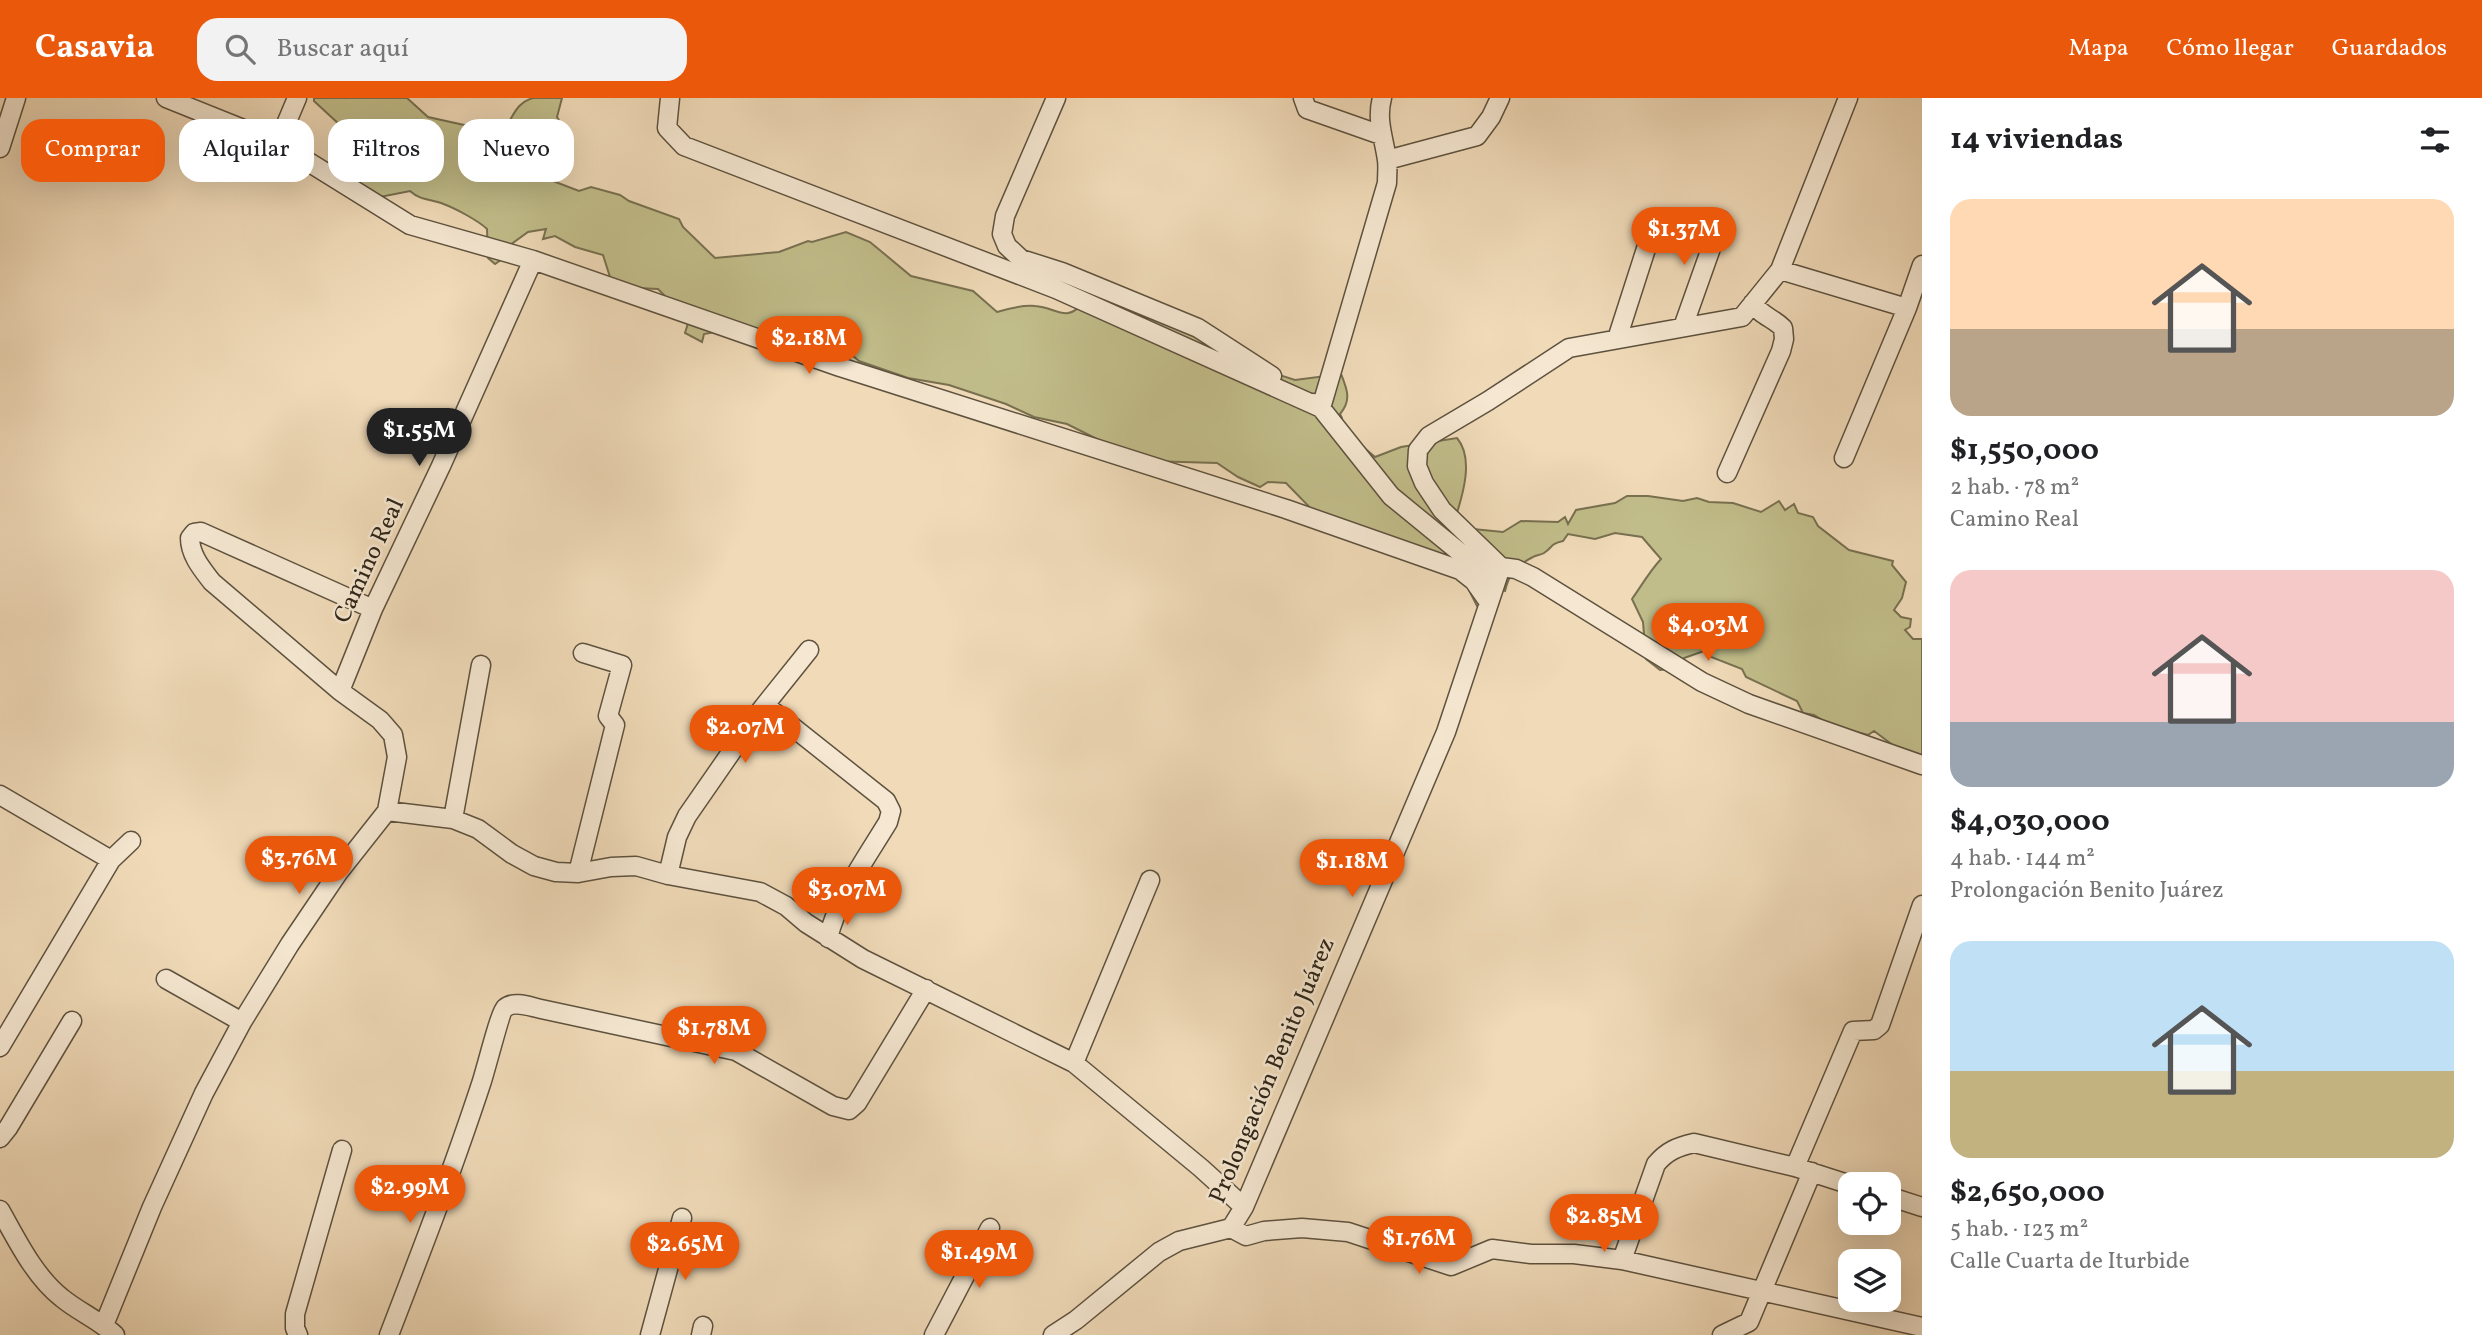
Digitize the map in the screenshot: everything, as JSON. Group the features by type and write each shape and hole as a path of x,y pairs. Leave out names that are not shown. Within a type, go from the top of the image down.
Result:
{"street":[{"path":"0,148 16,98"},
{"path":"166,98 218,119"},
{"path":"288,119 297,98"},
{"path":"670,98 667,128 684,146 1056,289 1321,408"},
{"path":"1056,98 1005,216 1002,234 1007,246 1021,259 1062,272 1198,328 1321,408 1391,496 1498,574"},
{"path":"1303,98 1307,109 1381,135"},
{"path":"1321,408 1387,183 1387,160 1381,135 1379,108 1382,98"},
{"path":"1387,160 1477,136 1491,117 1500,98"},
{"path":"1498,574 1442,510 1424,483 1417,466 1419,450 1429,436 1569,348 1742,317 1780,270 1848,98"},
{"path":"314,165 410,225 533,260 840,367 1286,509 1460,570 1474,582 1488,601"},
{"path":"1683,327 1721,220"},
{"path":"1617,339 1654,224"},
{"name":"Camino Real","path":"340,691 373,609 533,260"},
{"path":"1844,458 1907,308 1922,265"},
{"path":"1780,270 1907,308"},
{"path":"1727,473 1784,339 1783,328 1775,320 1759,313 1753,303"},
{"path":"0,1210 38,1273 60,1297 110,1330 152,1207 204,1093 242,1022 290,944 338,873 387,811 397,757 393,735 380,720 340,691 212,582 197,562 190,546 190,538 194,533 201,532 373,609"},
{"path":"1498,574 1516,569 1533,577 1702,682 1749,704 1922,765"},
{"name":"Prolongación Benito Juárez","path":"1231,1228 1244,1207 1446,732 1498,574"},
{"path":"667,875 677,837 687,816 765,705 810,650"},
{"path":"578,873 615,725 608,716 622,665 583,653"},
{"path":"453,819 481,665"},
{"path":"765,705 886,801 891,811 888,822 843,894 833,916 828,938"},
{"path":"0,795 111,860"},
{"path":"387,811 453,819 478,829 512,854 534,866 556,872 578,873 636,866 667,875 760,892 786,906 863,960 1074,1063 1244,1207"},
{"path":"0,1047 111,860 131,841"},
{"path":"1074,1063 1150,880"},
{"path":"1722,1335 1749,1322 1764,1291 1803,1170 1853,1031 1874,1030 1880,1025 1922,905"},
{"path":"166,979 242,1022"},
{"path":"389,1335 466,1128 503,1010 508,1006 515,1004 541,1009 736,1051 833,1106 849,1110 857,1103 926,989"},
{"path":"0,1139 72,1021"},
{"path":"1622,1260 1656,1164 1666,1153 1677,1147 1694,1143 1838,1181"},
{"path":"298,1335 295,1314 342,1150"},
{"path":"1901,1200 1922,1207"},
{"path":"650,1335 682,1218"},
{"path":"934,1335 990,1228"},
{"path":"1053,1335 1076,1320 1159,1252 1179,1241 1231,1228 1246,1236 1273,1230 1302,1228 1348,1232 1451,1266 1492,1249 1622,1260 1922,1327"}],"shaded area":[{"path":"314,98 407,98 428,117 437,119 333,119"},
{"path":"533,98 562,98 558,119 511,119 519,107"},
{"path":"444,121 458,124 458,182 555,182 579,191 591,187 620,195 629,201 679,219 683,227 715,258 779,252 808,241 846,232 870,242 911,276 973,291 997,312 1030,306 1065,313 1076,310 1082,304 1115,300 1117,294 1264,370 1295,380 1341,374 1347,399 1340,414 1340,425 1347,427 1349,435 1375,457 1401,447 1457,438 1462,446 1466,466 1464,487 1456,516 1463,528 1503,532 1521,521 1558,522 1565,517 1568,524 1576,510 1615,503 1627,496 1683,501 1697,498 1709,502 1733,503 1761,512 1779,501 1785,510 1794,504 1798,513 1813,517 1818,526 1849,550 1893,561 1892,565 1906,582 1902,598 1894,610 1901,617 1911,619 1910,627 1905,630 1913,639 1922,639 1922,758 1894,746 1874,731 1868,735 1830,725 1814,715 1803,713 1797,701 1746,677 1742,669 1711,657 1704,651 1684,658 1682,668 1660,670 1646,659 1643,622 1632,599 1661,559 1642,537 1615,533 1595,539 1568,534 1563,541 1518,567 1511,574 1505,591 1495,588 1483,608 1477,606 1467,586 1453,573 1324,522 1286,483 1268,482 1260,487 1217,463 1148,461 1067,424 1034,417 1006,404 949,385 908,378 859,361 814,323 788,320 764,330 732,329 704,334 702,342 685,333 689,320 658,289 616,287 603,255 575,247 555,236 543,239 546,229 528,232 506,248 504,258 495,264 488,258 487,229 472,218 410,191 380,197 355,183 444,182"}]}
